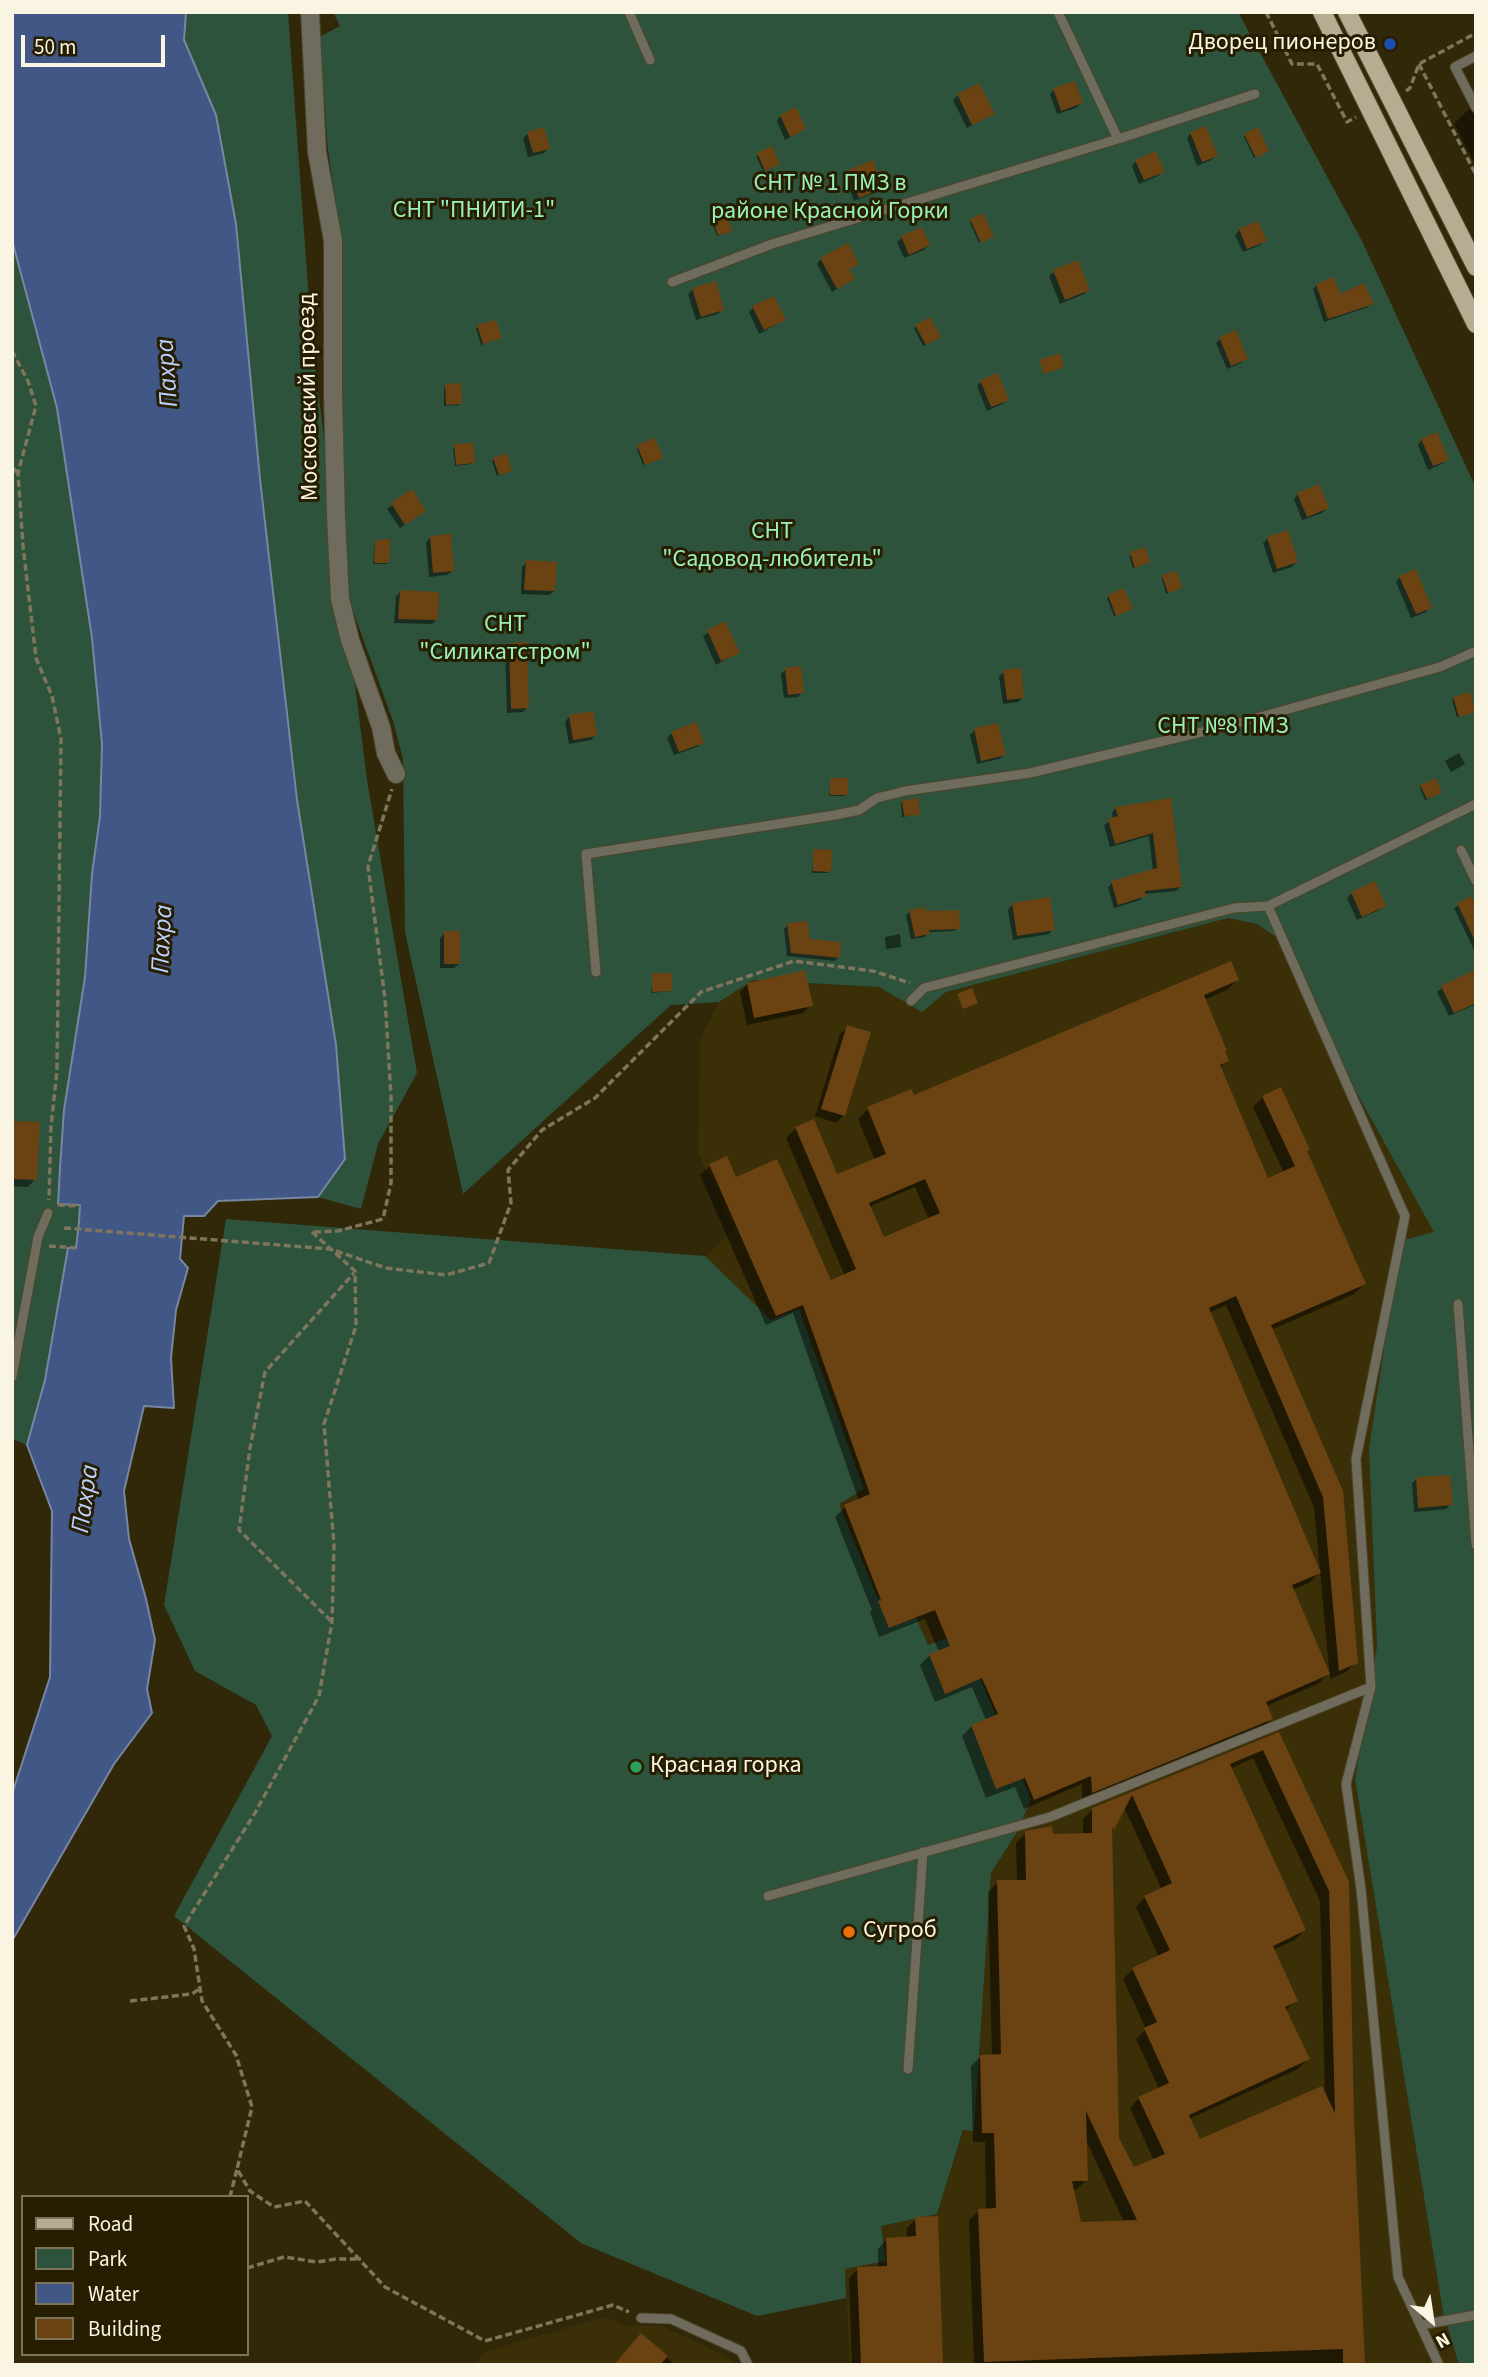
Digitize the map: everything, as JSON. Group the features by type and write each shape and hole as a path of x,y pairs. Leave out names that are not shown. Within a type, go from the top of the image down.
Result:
{"main road":[{"path":"1322,12 1476,324"},
{"path":"1348,12 1476,267"}],"street":[{"name":"Московский проезд","path":"310,12 317,152 333,241 334,421 340,600 350,640 381,727 386,753 396,774"}],"lane":[{"path":"629,12 650,60"},
{"path":"1058,12 1118,139"},
{"path":"1476,56 1455,67 1476,108"},
{"path":"672,282 772,244 1118,139 1255,94"},
{"path":"596,972 586,854 835,815 859,810 877,798 905,791 1030,773 1244,722 1440,667 1476,651"},
{"path":"911,1001 924,988 1234,908 1268,906 1476,804"},
{"path":"1461,850 1476,881"},
{"path":"1268,906 1405,1216 1356,1459 1371,1687 1346,1784 1361,1889 1398,2277 1439,2365"},
{"path":"12,1377 38,1237 48,1213"},
{"path":"1458,1304 1476,1545"},
{"path":"768,1896 1050,1817 1371,1687"},
{"path":"908,2068 923,1852"},
{"path":"1420,2325 1476,2315"},
{"path":"641,2318 671,2319 741,2351 748,2365"}],"path":[{"path":"1266,12 1292,64 1317,64 1347,122 1371,109"},
{"path":"1476,33 1419,64 1476,175"},
{"path":"12,352 36,406 18,473 36,658 52,696 61,739 57,1071 51,1126 48,1213"},
{"path":"12,467 18,473"},
{"path":"230,2195 252,2107 236,2055 201,2001 194,1949 184,1926 255,1813 319,1696 332,1622 334,1545 324,1424 356,1326 355,1271 312,1232 338,1231 383,1219 391,1184 391,1096 385,999 368,866 396,774"},
{"path":"64,1228 330,1248 386,1268 446,1275 489,1263 511,1203 508,1170 542,1130 595,1098 701,992 794,961 873,971 924,988"},
{"path":"56,1205 80,1206"},
{"path":"50,1246 75,1248"},
{"path":"332,1622 239,1530 250,1447 265,1372 355,1271"},
{"path":"130,2001 192,1994 200,1989"},
{"path":"237,2169 250,2191 274,2207 305,2201 385,2287 485,2341 613,2305 641,2318"},
{"path":"248,2268 284,2257 317,2262 361,2259"}],"shaded area":[{"path":"1228,918 1257,924 1282,941 1349,1079 1435,1233 1369,1449 1377,1646 1355,1779 1443,2312 1459,2365 850,2365 845,2269 880,2226 937,2214 964,2129 974,2130 991,1873 1017,1832 960,1633 928,1645 905,1589 878,1599 838,1504 864,1488 799,1310 771,1320 705,1256 734,1230 698,1153 700,1039 719,1002 752,980 879,987 922,1012 946,992"},
{"path":"606,2317 628,2326 662,2326 729,2357 734,2365 475,2365 486,2351"}],"green space":[{"path":"186,12 288,12 312,342 367,780 417,1073 378,1144 361,1209 318,1197 345,1158 336,1045 297,800 260,479 236,224 216,115 184,40"},
{"path":"333,12 1238,12 1362,241 1476,488 1476,2365 1459,2365 1443,2312 1355,1779 1377,1646 1369,1449 1400,1241 1434,1232 1349,1079 1282,941 1257,924 1228,918 946,992 922,1012 879,987 753,980 719,1002 671,1005 463,1194 405,932 403,759 393,721 349,600 337,376 341,241 328,150 319,37 340,26"},
{"path":"12,240 57,408 92,638 102,744 100,816 92,874 85,977 64,1110 58,1204 81,1205 76,1248 68,1248 45,1380 27,1445 12,1439"},
{"name":"Красная горка","path":"226,1219 705,1256 771,1320 799,1309 864,1489 839,1504 878,1599 904,1589 928,1645 961,1633 1031,1799 1017,1832 991,1873 974,2131 963,2130 937,2214 881,2226 886,2261 845,2269 846,2298 757,2316 581,2243 174,1916 272,1736 256,1705 195,1671 164,1605"}],"water":[{"name":"Пахра","path":"12,12 186,12 184,40 216,115 236,224 260,479 297,800 336,1045 345,1159 318,1197 218,1201 204,1216 184,1216 180,1259 188,1268 176,1310 171,1358 174,1408 144,1406 124,1491 129,1539 155,1640 147,1689 152,1713 114,1764 12,1941 12,1794 50,1677 52,1511 27,1445 45,1380 68,1248 76,1248 79,1222 80,1205 58,1204 64,1110 85,977 92,874 100,816 102,744 92,638 57,408 12,240"}],"building":[{"path":"1075,81 1083,103 1061,111 1053,88"},
{"path":"979,83 995,114 972,125 957,94"},
{"path":"796,107 806,129 790,137 780,115"},
{"path":"1206,126 1218,156 1202,162 1190,132"},
{"path":"544,127 550,149 533,153 527,132"},
{"path":"1258,127 1269,151 1256,158 1244,134"},
{"path":"772,146 780,164 765,171 757,153"},
{"path":"1156,151 1165,172 1144,180 1135,160"},
{"path":"873,160 884,188 859,198 848,170"},
{"path":"726,210 732,232 718,235 711,214"},
{"path":"983,213 994,236 981,243 970,219"},
{"path":"1258,221 1267,241 1247,249 1239,229"},
{"path":"922,227 930,245 909,255 901,236"},
{"path":"848,243 859,264 849,269 855,279 837,289 820,258"},
{"path":"1078,260 1090,290 1065,300 1053,270"},
{"path":"1334,277 1340,294 1364,283 1374,304 1328,319 1316,284"},
{"path":"716,281 724,310 701,317 692,288"},
{"path":"774,296 786,320 764,330 752,306"},
{"path":"930,317 941,337 926,345 915,325"},
{"path":"496,320 502,338 483,344 477,325"},
{"path":"1236,330 1248,359 1231,366 1219,337"},
{"path":"1060,353 1064,367 1044,374 1039,360"},
{"path":"998,373 1009,400 991,407 980,380"},
{"path":"461,383 462,404 446,405 445,384"},
{"path":"1437,432 1449,460 1433,466 1421,439"},
{"path":"655,438 663,458 645,465 637,445"},
{"path":"473,443 475,463 456,465 454,444"},
{"path":"507,453 512,471 499,475 493,458"},
{"path":"1319,484 1329,508 1307,517 1297,493"},
{"path":"412,489 426,511 405,525 391,503"},
{"path":"1288,530 1298,562 1277,569 1267,537"},
{"path":"451,534 454,571 433,573 430,536"},
{"path":"390,539 389,563 374,563 375,540"},
{"path":"1145,547 1150,562 1135,568 1130,552"},
{"path":"526,560 557,562 555,591 524,590"},
{"path":"1416,569 1432,608 1416,614 1399,576"},
{"path":"1177,571 1182,588 1168,593 1162,575"},
{"path":"1124,588 1133,609 1116,616 1108,595"},
{"path":"400,590 439,592 438,620 398,619"},
{"path":"725,621 740,653 721,661 707,630"},
{"path":"527,642 529,708 511,709 509,643"},
{"path":"801,666 804,693 788,695 785,668"},
{"path":"1021,668 1024,698 1007,700 1003,670"},
{"path":"1470,692 1475,712 1459,717 1453,697"},
{"path":"593,711 597,736 573,740 569,715"},
{"path":"696,722 704,743 679,752 671,732"},
{"path":"998,723 1006,755 981,761 974,728"},
{"path":"830,778 848,778 848,795 830,795"},
{"path":"1436,778 1442,793 1427,799 1420,785"},
{"path":"918,798 920,815 904,816 902,800"},
{"path":"1171,798 1182,887 1145,891 1146,896 1118,905 1111,881 1157,868 1153,833 1115,844 1108,819 1118,816 1115,807"},
{"path":"813,849 832,850 831,872 813,871"},
{"path":"1375,881 1386,906 1362,917 1351,892"},
{"path":"1471,896 1476,905 1476,943 1457,903"},
{"path":"1050,897 1055,930 1017,936 1012,903"},
{"path":"925,907 925,911 959,910 960,929 929,930 930,934 915,937 909,910"},
{"path":"807,921 810,939 841,942 840,958 791,953 787,923"},
{"path":"444,931 460,931 460,964 444,964"},
{"path":"1231,961 1239,980 1204,995 1227,1051 1229,1061 1220,1065 1268,1178 1295,1166 1262,1096 1281,1087 1366,1284 1271,1325 1343,1491 1358,1663 1339,1671 1323,1497 1236,1296 1209,1308 1321,1573 1292,1585 1330,1674 1266,1702 1273,1719 1092,1793 1091,1776 1034,1800 1025,1778 996,1789 971,1725 998,1714 982,1678 945,1694 929,1654 950,1646 935,1610 889,1628 878,1601 881,1600 844,1505 870,1494 803,1305 776,1316 709,1164 727,1156 736,1177 777,1159 831,1280 856,1269 795,1127 814,1119 837,1174 886,1154 867,1107 911,1089 914,1095","holes":["925,1179 940,1213 884,1237 869,1203"]},
{"path":"1476,969 1476,1003 1454,1013 1441,986"},
{"path":"805,970 813,1006 754,1018 747,983"},
{"path":"652,973 672,973 672,991 652,992"},
{"path":"972,988 978,1003 963,1009 957,994"},
{"path":"847,1025 871,1032 845,1116 821,1109"},
{"path":"12,1121 40,1122 37,1180 12,1179"},
{"path":"1450,1475 1453,1505 1418,1508 1416,1477"},
{"path":"1279,1732 1349,1882 1354,2117 1365,2365 1343,2365 1343,2349 984,2362 978,2209 996,2208 994,2133 982,2133 980,2055 1001,2054 997,1880 1026,1880 1025,1831 1052,1826 1053,1834 1092,1833 1092,1808","holes":["1263,1750 1329,1891 1335,2113 1322,2086 1200,2139 1189,2115 1310,2059 1285,2007 1298,2001 1273,1946 1306,1930 1230,1764","1132,1795 1172,1883 1144,1896 1170,1950 1132,1968 1157,2022 1144,2028 1169,2083 1138,2097 1165,2154 1134,2167 1119,2138 1112,1827 1114,1830","1086,2111 1137,2220 1081,2222 1072,2181 1088,2181"]},
{"path":"938,2216 943,2365 861,2365 857,2267 887,2266 886,2238 916,2236 915,2217"},
{"path":"641,2333 668,2356 660,2365 614,2365"}],"place":[{"name":"Дворец пионеров","path":"1390,44"},
{"name":"Красная горка","path":"636,1767"},
{"name":"Сугроб","path":"849,1932"}],"park label":[{"name":"СНТ № 1 ПМЗ в районе Красной Горки","path":"830,199"},
{"name":"СНТ \"ПНИТИ-1\"","path":"474,212"},
{"name":"СНТ \"Садовод-любитель\"","path":"772,547"},
{"name":"СНТ \"Силикатстром\"","path":"505,640"},
{"name":"СНТ №8 ПМЗ","path":"1223,728"}]}
